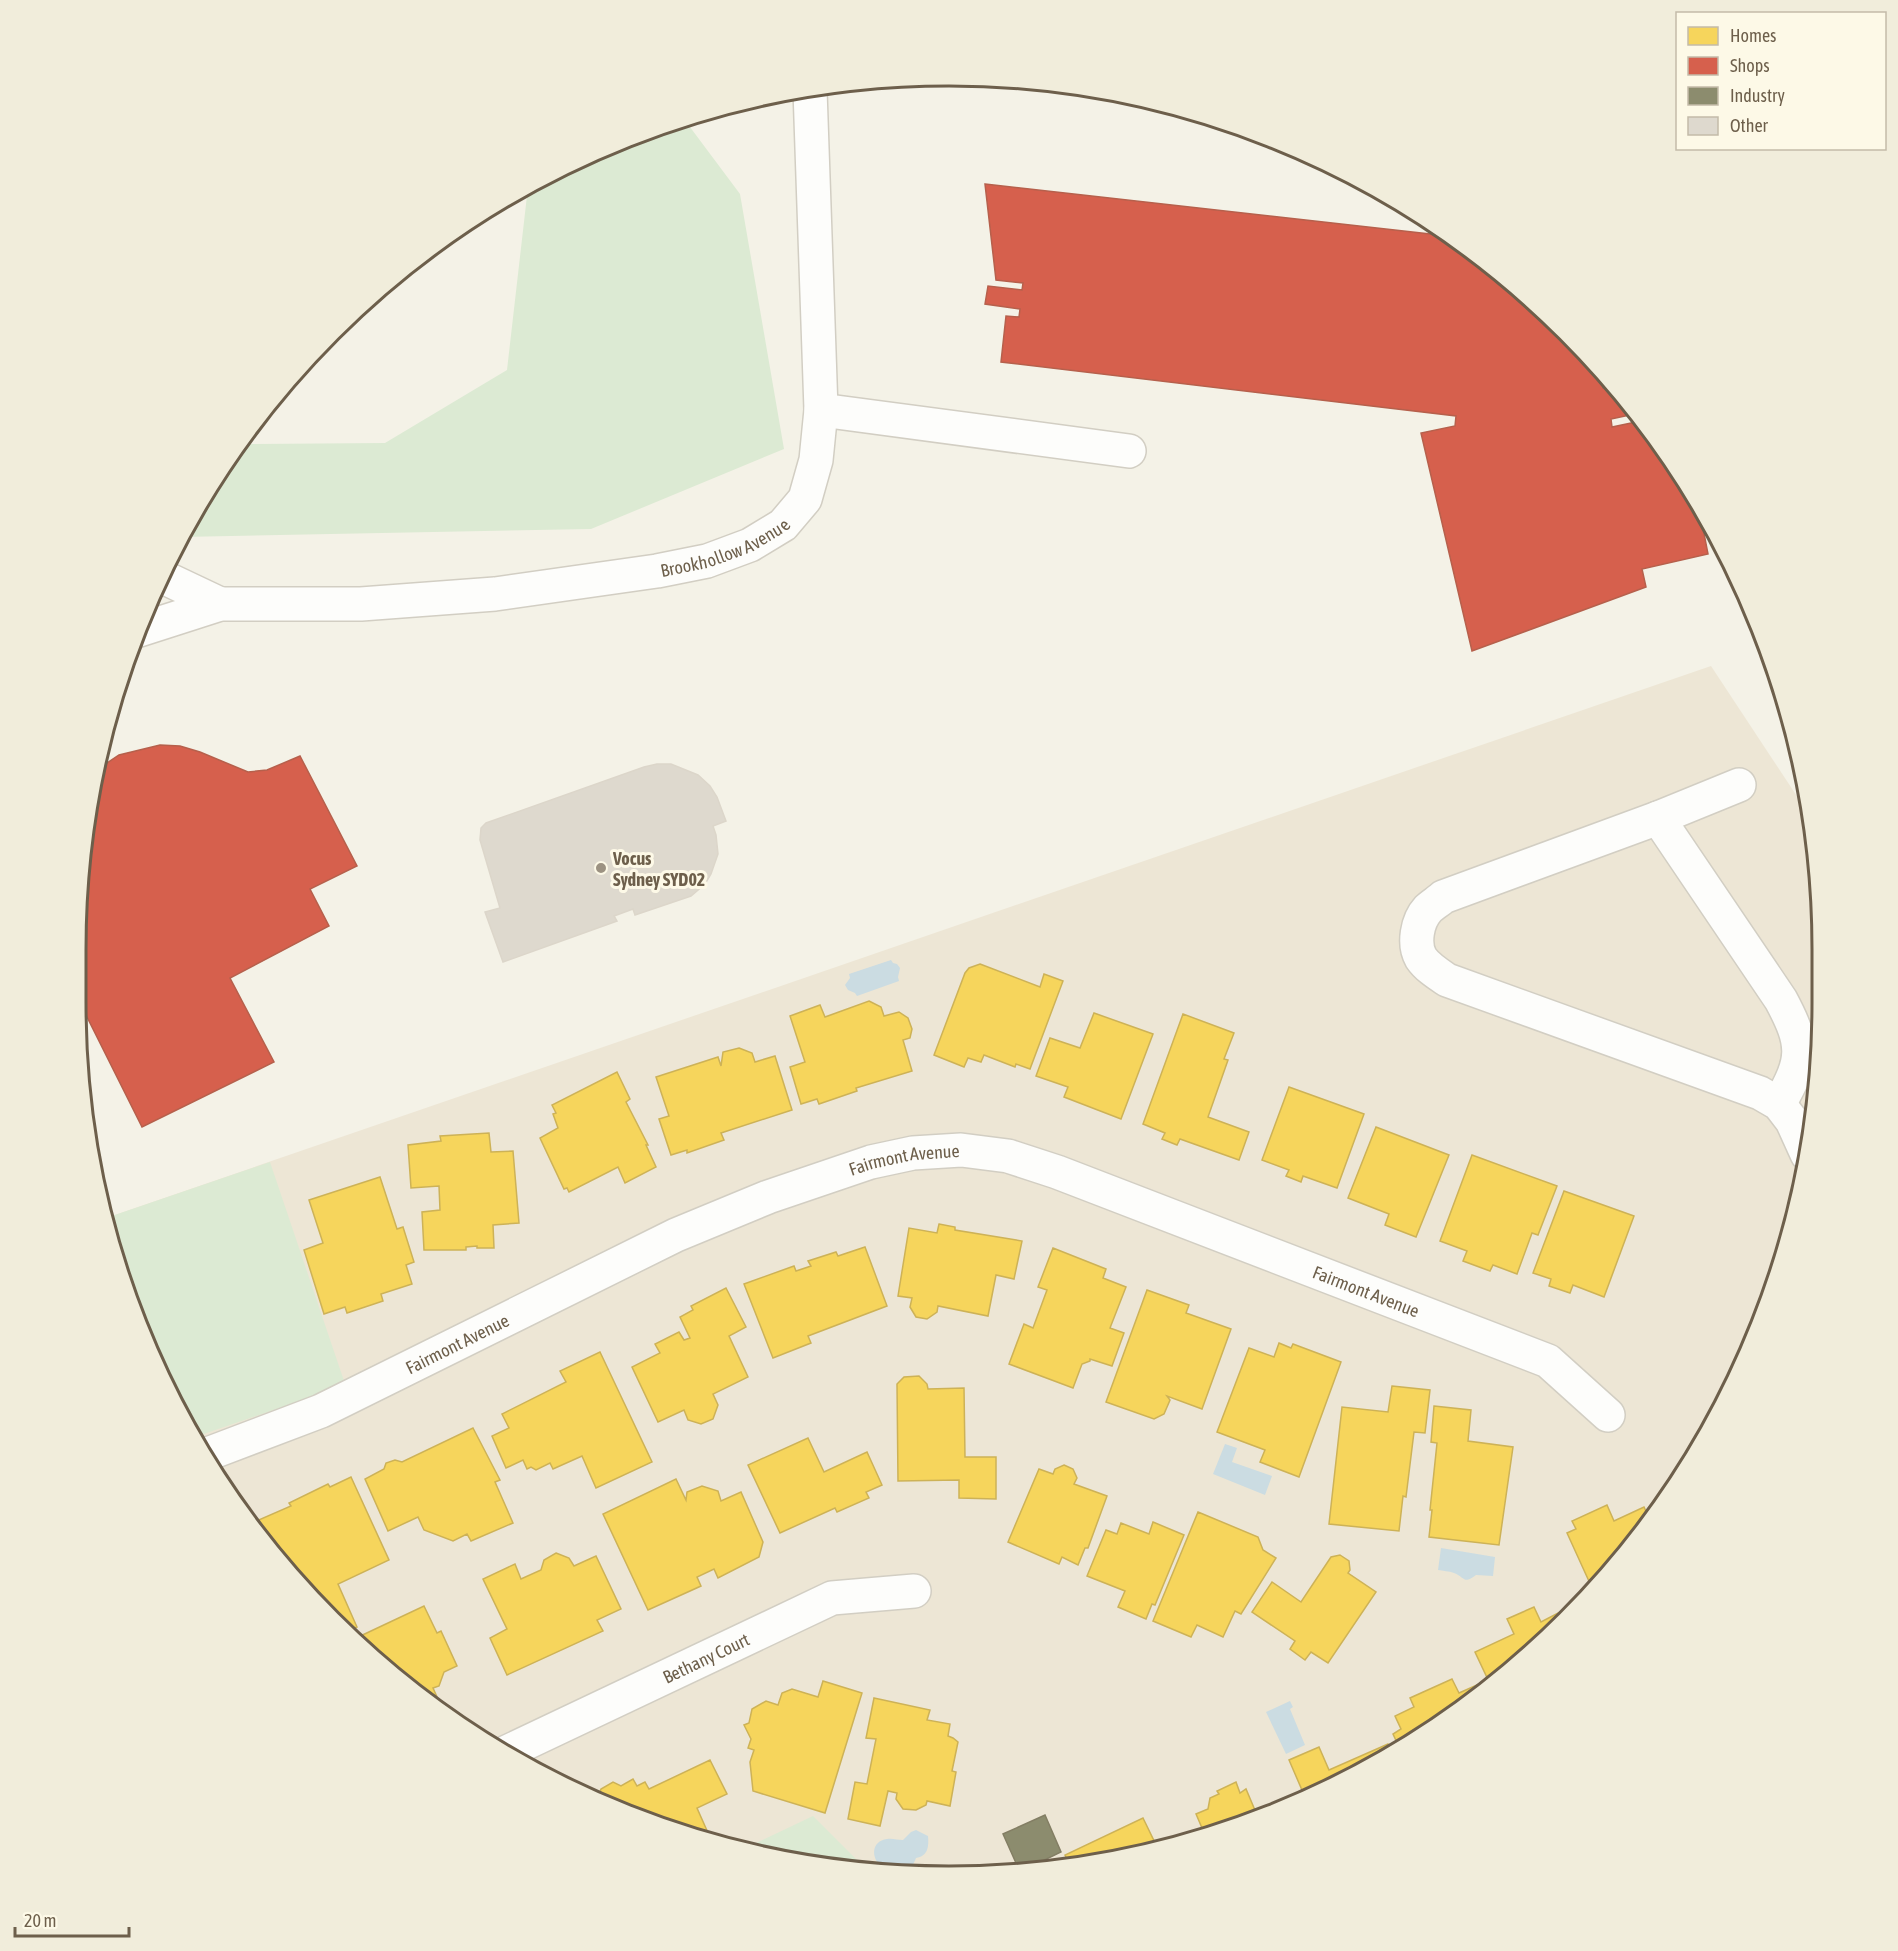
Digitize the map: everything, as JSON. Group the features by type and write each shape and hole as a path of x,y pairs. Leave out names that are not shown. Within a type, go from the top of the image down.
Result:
{"street":[{"name":"Brookhollow Avenue","path":"148,627 220,604 361,604 495,594 657,571 708,561 750,545 783,525 805,499 816,460 821,410 810,97"},
{"path":"821,410 1129,450"},
{"name":"Brookhollow Avenue","path":"169,580 220,604"},
{"path":"1739,785 1658,818 1443,897 1428,909 1419,925 1416,943 1421,958 1447,980 1760,1093 1779,1104 1792,1121 1801,1140"},
{"path":"1658,818 1781,1000 1791,1019 1799,1040 1799,1059 1792,1080 1779,1104"},
{"name":"Fairmont Avenue","path":"212,1452 321,1411 676,1234 768,1197 871,1162 913,1153 961,1150 1008,1156 1057,1172 1548,1361 1608,1416"},
{"name":"Bethany Court","path":"515,1748 832,1598 914,1591"}],"shaded area":[{"path":"1711,666 1799,799 1811,893 1811,1058 1805,1115 1796,1170 1767,1280 1747,1332 1697,1434 1667,1482 1634,1528 1598,1571 1560,1613 1475,1687 1429,1720 1381,1750 1331,1776 1279,1800 1227,1820 1172,1836 1117,1849 1005,1864 949,1866 893,1864 836,1858 781,1849 671,1820 619,1800 517,1750 469,1720 423,1687 380,1651 338,1613 264,1528 231,1482 201,1434 175,1384 151,1332 131,1280 113,1216"},
{"path":"891,960 900,968 899,981 857,996 848,990 845,985 850,978 849,974"},
{"path":"1225,1444 1237,1448 1232,1462 1272,1476 1265,1495 1213,1474"},
{"path":"1441,1548 1495,1557 1493,1576 1476,1575 1466,1580 1454,1573 1438,1570"},
{"path":"1290,1701 1293,1707 1290,1709 1305,1745 1286,1754 1266,1712"},
{"path":"916,1830 928,1836 927,1850 916,1858 913,1865 878,1862 874,1850 878,1843 889,1839 903,1840"}],"green space":[{"path":"689,126 740,194 784,449 591,529 191,537 231,469 249,444 385,443 507,370 527,196 619,151"},
{"path":"270,1162 344,1381 311,1397 201,1435 151,1332 131,1280 113,1216"},
{"path":"813,1816 857,1860 781,1849 756,1843"}],"building: Homes":[{"path":"980,964 1040,987 1044,974 1063,981 1030,1069 1016,1064 1015,1067 984,1055 981,1062 968,1058 964,1067 934,1055 965,973 969,968"},
{"path":"869,1001 881,1007 884,1016 899,1012 908,1018 912,1029 910,1038 903,1040 912,1071 856,1088 857,1091 819,1104 817,1099 801,1104 790,1067 805,1062 790,1016 820,1005 825,1017"},
{"path":"1094,1013 1153,1034 1121,1119 1064,1097 1068,1087 1036,1076 1050,1038 1080,1048"},
{"path":"1183,1014 1234,1033 1224,1059 1228,1060 1208,1117 1249,1132 1239,1160 1180,1139 1177,1145 1162,1139 1165,1133 1143,1124"},
{"path":"739,1048 752,1053 755,1062 775,1056 792,1110 721,1133 724,1140 687,1153 687,1150 671,1155 659,1119 669,1116 656,1077 718,1057 721,1066 723,1052"},
{"path":"617,1072 630,1099 626,1102 648,1145 646,1145 656,1167 625,1183 618,1167 569,1192 567,1188 564,1189 540,1138 558,1128 553,1114 556,1113 552,1105"},
{"path":"1289,1087 1364,1114 1337,1188 1303,1176 1301,1182 1286,1176 1289,1170 1262,1160"},
{"path":"1376,1127 1449,1155 1416,1237 1385,1225 1389,1214 1348,1198"},
{"path":"489,1133 491,1152 513,1151 519,1223 493,1225 494,1248 477,1248 477,1246 466,1247 466,1250 424,1250 422,1212 440,1210 439,1186 411,1188 408,1145 441,1141 440,1136"},
{"path":"1472,1155 1557,1186 1538,1235 1532,1233 1517,1274 1493,1265 1490,1271 1463,1261 1467,1251 1440,1241"},
{"path":"380,1177 397,1229 403,1227 414,1262 406,1265 412,1284 381,1294 383,1301 347,1313 345,1307 324,1314 304,1250 323,1243 309,1200"},
{"path":"1564,1191 1634,1216 1604,1297 1573,1285 1570,1293 1549,1286 1551,1279 1533,1273"},
{"path":"939,1224 955,1227 955,1230 1022,1241 1014,1279 996,1275 988,1316 938,1306 937,1312 927,1319 916,1317 910,1307 912,1298 898,1296 909,1228 937,1233"},
{"path":"865,1247 887,1306 808,1336 811,1343 773,1358 744,1284 794,1266 796,1271 811,1266 808,1261 836,1252 838,1256"},
{"path":"1053,1248 1106,1269 1103,1278 1126,1287 1110,1328 1124,1333 1112,1366 1090,1359 1082,1364 1073,1388 1009,1364 1024,1324 1033,1328 1047,1290 1038,1287"},
{"path":"726,1288 746,1327 729,1336 748,1377 713,1394 718,1405 713,1419 701,1424 688,1420 684,1410 658,1422 632,1367 660,1353 655,1344 679,1332 684,1340 690,1338 680,1317 693,1310 691,1306"},
{"path":"1147,1290 1189,1305 1186,1313 1231,1329 1202,1409 1167,1396 1170,1400 1164,1414 1154,1419 1106,1402"},
{"path":"1279,1343 1291,1348 1293,1344 1341,1362 1299,1477 1260,1462 1265,1450 1217,1432 1249,1348 1274,1357"},
{"path":"600,1352 652,1462 596,1488 582,1456 553,1469 550,1463 536,1470 531,1467 527,1469 523,1460 506,1468 492,1436 509,1428 502,1414 566,1382 560,1371"},
{"path":"919,1376 927,1384 928,1389 964,1388 965,1457 996,1457 996,1499 959,1498 959,1480 898,1481 897,1384 904,1377"},
{"path":"1392,1386 1430,1390 1425,1433 1414,1432 1406,1497 1403,1496 1399,1531 1329,1524 1342,1407 1388,1412"},
{"path":"1434,1406 1471,1410 1468,1441 1513,1447 1499,1545 1429,1537 1437,1443 1431,1442"},
{"path":"473,1428 500,1480 495,1482 513,1523 471,1541 467,1534 453,1541 424,1530 418,1517 388,1531 365,1479 384,1469 386,1463 395,1460 402,1462"},
{"path":"808,1438 824,1472 867,1452 882,1485 866,1492 869,1498 837,1512 835,1508 780,1533 748,1465"},
{"path":"1064,1465 1073,1469 1077,1478 1074,1484 1107,1496 1088,1548 1085,1548 1078,1565 1062,1557 1059,1564 1008,1542 1039,1469 1053,1474 1055,1469"},
{"path":"351,1477 389,1560 338,1584 357,1627 355,1628 300,1571 258,1520 291,1506 289,1503 328,1484 330,1487"},
{"path":"676,1479 686,1500 687,1492 702,1486 718,1491 721,1501 741,1492 763,1542 759,1557 718,1578 714,1569 697,1577 701,1586 648,1610 603,1514"},
{"path":"1607,1505 1614,1521 1644,1507 1646,1511 1589,1581 1567,1533 1576,1529 1572,1521"},
{"path":"1198,1512 1258,1537 1263,1550 1276,1558 1241,1614 1235,1611 1223,1637 1197,1625 1191,1637 1153,1621"},
{"path":"1153,1522 1184,1535 1155,1605 1152,1604 1146,1619 1118,1607 1125,1591 1087,1576 1106,1530 1117,1534 1121,1523 1149,1534"},
{"path":"556,1553 569,1558 574,1566 596,1556 621,1609 597,1620 603,1631 507,1675 490,1638 507,1629 483,1579 515,1564 521,1579 541,1570 544,1560"},
{"path":"1340,1555 1349,1561 1348,1573 1376,1592 1328,1663 1311,1652 1305,1660 1290,1649 1295,1641 1252,1612 1272,1582 1301,1602 1331,1557"},
{"path":"424,1606 437,1633 441,1631 457,1666 444,1672 439,1686 433,1688 437,1697 362,1635"},
{"path":"1534,1607 1541,1622 1562,1611 1487,1677 1475,1652 1514,1634 1507,1619"},
{"path":"1452,1679 1459,1693 1478,1685 1396,1741 1393,1734 1401,1729 1395,1716 1414,1707 1410,1698"},
{"path":"823,1681 862,1693 825,1813 753,1791 750,1762 754,1750 748,1748 751,1739 744,1725 749,1723 752,1709 766,1701 778,1705 782,1693 792,1689 818,1697"},
{"path":"874,1698 930,1710 927,1720 950,1724 948,1736 958,1742 952,1771 956,1772 950,1806 927,1801 926,1805 916,1810 903,1809 896,1799 897,1793 888,1791 880,1826 848,1819 855,1782 867,1784 876,1739 866,1738"},
{"path":"1389,1745 1302,1789 1289,1760 1319,1747 1329,1770"},
{"path":"710,1760 727,1794 697,1808 707,1830 671,1820 600,1791 613,1782 621,1786 633,1779 637,1786 645,1782 649,1789"},
{"path":"1236,1782 1240,1793 1246,1789 1255,1809 1202,1827 1196,1814 1208,1809 1210,1798 1219,1794 1217,1791"},
{"path":"1143,1818 1154,1840 1117,1849 1066,1857 1065,1855"}],"building: Shops":[{"path":"985,184 1434,234 1475,264 1518,300 1560,338 1598,380 1628,415 1611,419 1612,427 1634,423 1667,469 1697,517 1703,529 1708,554 1642,569 1646,587 1472,651 1421,433 1455,426 1456,416 1001,362 1006,316 1019,317 1020,309 985,304 988,286 1022,290 1023,283 996,280"},
{"path":"160,745 180,746 248,772 267,770 300,756 357,866 310,889 329,926 230,978 274,1062 142,1127 86,1015 87,893 93,836 106,764 119,755"}],"building: Industry":[{"path":"1045,1815 1061,1852 1045,1860 1016,1863 1003,1834"}],"building: Other":[{"name":"Vocus Sydney SYD02","path":"657,764 671,764 698,775 710,786 717,797 726,821 713,826 718,854 705,884 691,896 635,915 633,909 614,916 617,921 503,962 485,912 500,908 480,840 481,828 486,823"}],"place":[{"name":"Vocus Sydney SYD02","path":"601,868"}]}
